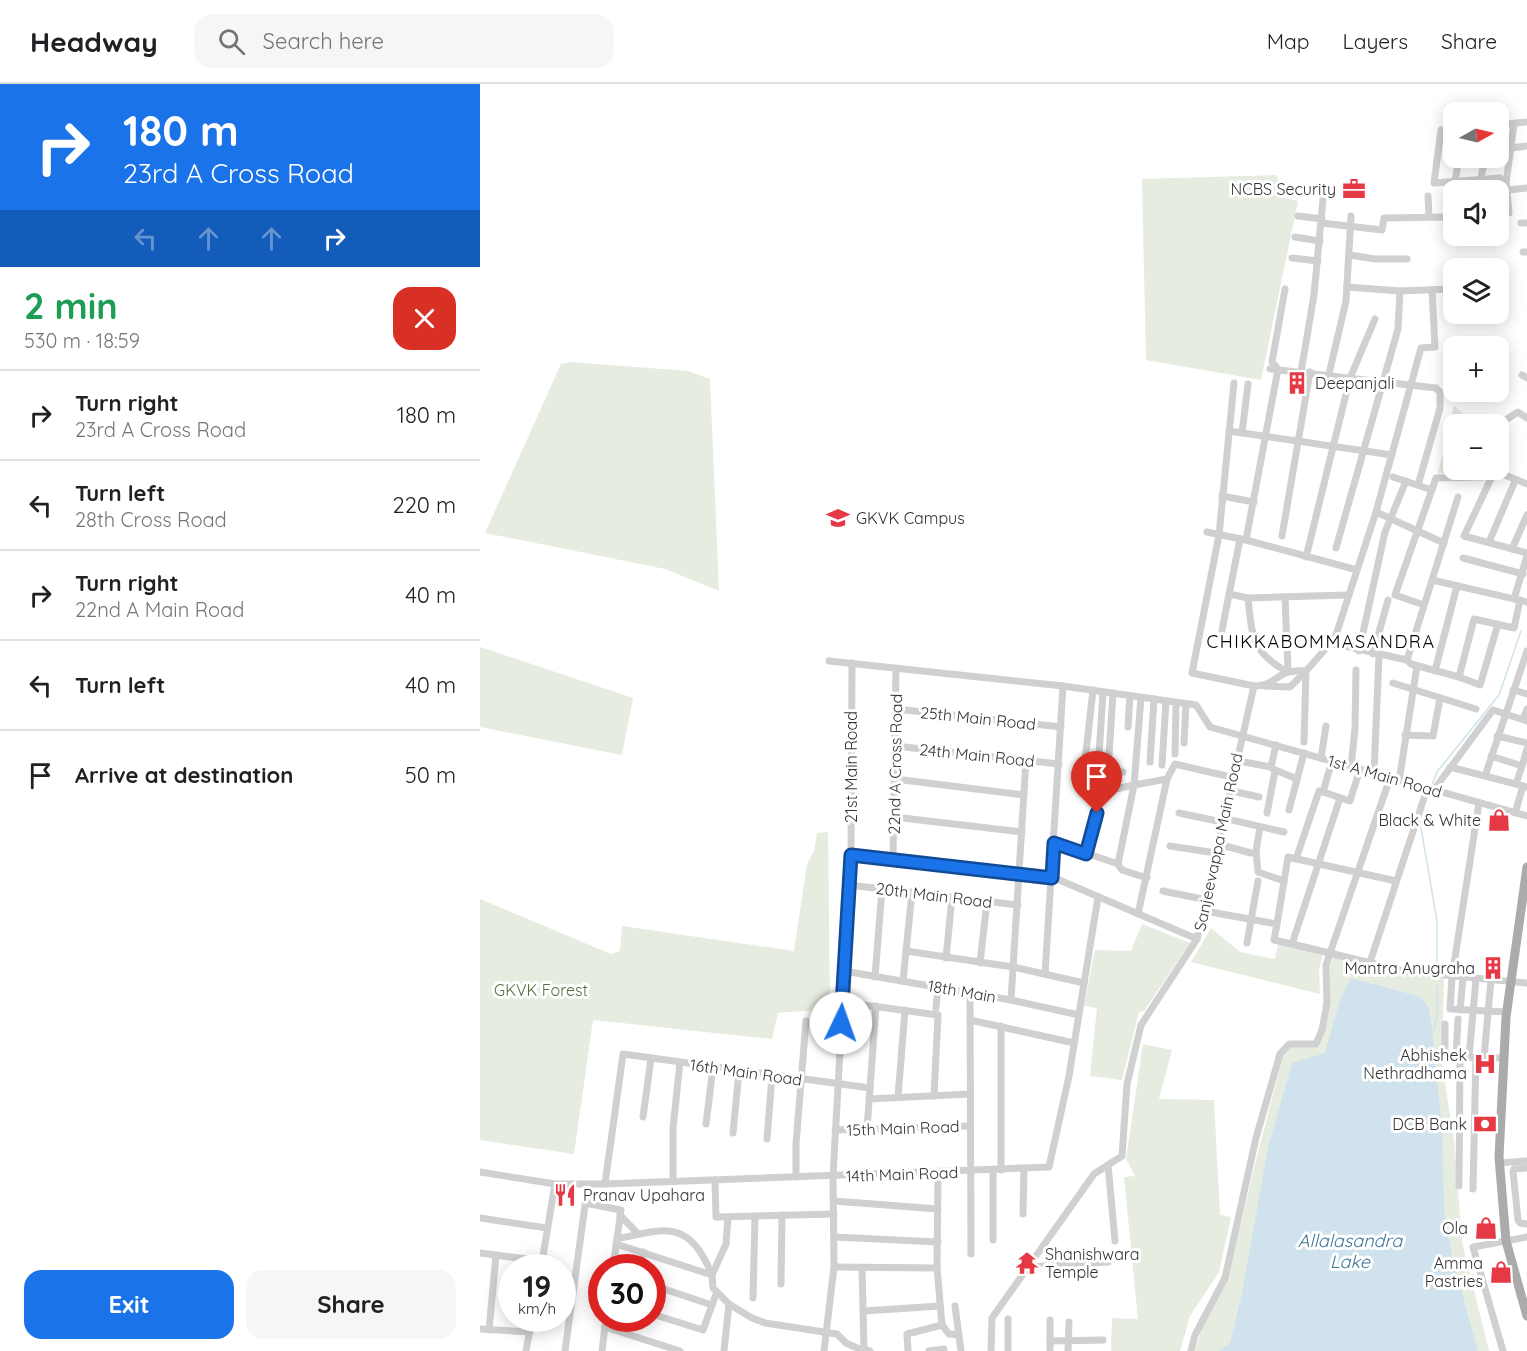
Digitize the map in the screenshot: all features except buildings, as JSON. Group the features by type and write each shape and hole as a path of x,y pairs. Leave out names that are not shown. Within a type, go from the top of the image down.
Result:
{"main road":[{"path":"1527,867 1506,1012 1499,1163 1506,1241 1527,1316"}],"street":[{"path":"1509,124 1527,122"},
{"path":"1508,180 1514,124"},
{"path":"1443,130 1441,130 1434,183 1443,182"},
{"path":"1511,148 1527,146"},
{"path":"1481,178 1483,168"},
{"path":"1464,180 1481,178 1500,178 1502,180"},
{"path":"1509,187 1527,188"},
{"path":"1428,196 1429,216"},
{"path":"1301,372 1318,261 1323,199"},
{"path":"1298,216 1351,228 1382,230 1384,218 1443,217"},
{"path":"1329,374 1347,286 1351,216"},
{"path":"1295,237 1320,241"},
{"path":"1350,255 1375,259 1407,258"},
{"path":"1292,258 1318,261"},
{"path":"1347,286 1400,291 1443,289"},
{"path":"1222,630 1268,436 1274,369 1272,362 1285,288"},
{"path":"1234,383 1219,535 1192,672 1254,686 1290,687 1331,643 1376,512 1413,384 1421,348 1435,347 1432,290"},
{"path":"1336,548 1398,329 1400,291"},
{"path":"1306,557 1350,378 1375,319"},
{"path":"1274,369 1436,388 1441,398 1419,485"},
{"path":"1281,536 1300,441 1310,372"},
{"path":"1242,433 1248,384"},
{"path":"1509,418 1518,412 1527,418"},
{"path":"1229,431 1392,455"},
{"path":"1392,477 1432,490"},
{"path":"1424,605 1395,595 1436,478 1443,478"},
{"path":"1509,478 1527,484"},
{"path":"1459,677 1474,619 1514,628 1521,600 1527,554 1464,536 1490,480"},
{"path":"1359,651 1385,532 1392,520 1406,481"},
{"path":"1489,542 1515,481"},
{"path":"1222,496 1254,502"},
{"path":"1407,660 1458,497"},
{"path":"1376,512 1444,543"},
{"path":"1512,549 1527,515"},
{"path":"1207,532 1243,539 1357,570"},
{"path":"1463,558 1523,574"},
{"path":"1432,580 1521,600"},
{"path":"1435,671 1457,586"},
{"path":"1229,594 1248,598 1347,594"},
{"path":"1285,597 1287,671"},
{"path":"1248,598 1253,639 1267,661 1287,671 1306,671"},
{"path":"1374,773 1376,654 1388,600"},
{"path":"1331,643 1407,660 1416,666 1480,685 1498,624"},
{"path":"1485,776 1504,713 1527,651"},
{"path":"829,661 1063,686 1186,704 1185,743"},
{"name":"21st Main Road","path":"824,1351 834,1267 833,1176 851,855 852,663"},
{"path":"1399,781 1416,666"},
{"name":"22nd A Cross Road","path":"893,860 896,668"},
{"path":"1351,766 1355,729 1356,670"},
{"path":"1264,686 1287,671"},
{"path":"1304,742 1306,671"},
{"path":"1393,683 1476,709"},
{"path":"1045,974 1063,686"},
{"name":"Sanjeevappa Main Road","path":"991,1351 992,1318 1094,1174 1122,1156 1127,1084 1141,1025 1197,939 1205,911 1228,790 1254,686"},
{"path":"1084,769 1092,690"},
{"path":"1513,690 1527,694"},
{"path":"1103,692 1098,771 1123,772"},
{"path":"1108,771 1113,693"},
{"path":"1128,727 1130,696"},
{"path":"1118,864 1134,785 1142,698"},
{"path":"1405,735 1433,736 1440,698"},
{"path":"1150,762 1154,699"},
{"path":"1162,765 1166,701"},
{"path":"1175,754 1176,703"},
{"name":"1st A Main Road","path":"1186,704 1196,705 1210,727 1527,816"},
{"name":"25th Main Road","path":"896,709 1061,727"},
{"path":"1370,962 1396,881 1430,790 1493,710 1525,720 1527,709"},
{"path":"1321,758 1326,726"},
{"path":"1497,736 1527,743"},
{"path":"1267,813 1276,745"},
{"name":"24th Main Road","path":"895,746 1059,764"},
{"path":"1515,813 1522,786 1522,766 1527,749"},
{"path":"1289,810 1304,753"},
{"path":"1491,756 1522,766"},
{"path":"1011,1000 1026,760"},
{"path":"1323,792 1332,761"},
{"path":"1244,762 1273,769 1298,779"},
{"path":"1138,914 1167,779 1175,764 1232,777"},
{"path":"1450,767 1522,786"},
{"path":"1296,859 1319,791 1350,801 1360,769"},
{"path":"1191,1351 1200,1326 1226,1278 1256,1138 1280,1054 1288,1044 1316,1044 1322,1030 1327,1003 1326,965 1390,778"},
{"path":"895,779 1024,795"},
{"path":"1086,854 1102,792 1167,779"},
{"path":"1228,790 1259,797"},
{"path":"1292,944 1340,798"},
{"path":"1479,803 1452,977 1450,1009 1506,1012"},
{"path":"1179,813 1284,832"},
{"path":"894,817 1022,832"},
{"path":"1260,827 1256,851 1258,872 1284,882"},
{"path":"1054,843 1118,864 1122,870 1147,878"},
{"path":"1218,844 1251,853"},
{"path":"1170,846 1216,854"},
{"path":"851,855 1052,878 1197,939"},
{"path":"1396,881 1288,857 1274,940 1404,970 1452,977 1527,983"},
{"path":"1248,943 1258,881"},
{"name":"20th Main Road","path":"849,885 1018,905"},
{"path":"875,977 882,889"},
{"path":"1163,891 1207,900"},
{"path":"903,981 912,892"},
{"path":"945,958 952,897"},
{"name":"14th Main Road","path":"480,1172 555,1184 605,1184 1049,1167 1074,1043 1098,897"},
{"path":"980,963 987,901"},
{"path":"1205,911 1277,924"},
{"path":"906,951 1013,967 1084,983"},
{"name":"18th Main","path":"844,971 1011,1000 1078,1015"},
{"path":"1460,1010 1463,978"},
{"path":"1473,1189 1476,1058 1473,1010 1476,979"},
{"path":"1476,1058 1488,1011 1491,980"},
{"path":"934,1096 938,987"},
{"path":"970,993 971,1254"},
{"path":"842,1002 905,1011 937,1012"},
{"path":"867,1129 876,1006"},
{"path":"898,1097 905,1011"},
{"path":"1458,1019 1459,1186"},
{"path":"970,1020 1074,1043"},
{"path":"796,1177 796,1144 806,1021"},
{"path":"1445,1024 1444,1057 1503,1058"},
{"path":"993,1240 1001,1026"},
{"name":"16th Main Road","path":"605,1184 623,1054 870,1088"},
{"path":"643,1117 651,1058"},
{"path":"673,1182 673,1128 680,1062"},
{"path":"705,1124 713,1067"},
{"path":"733,1133 739,1071"},
{"path":"767,1139 772,1076"},
{"path":"869,1099 970,1094"},
{"path":"1458,1124 1474,1125"},
{"name":"15th Main Road","path":"836,1130 970,1126"},
{"path":"1499,1163 1527,1161"},
{"path":"1108,1165 1115,1242"},
{"path":"1527,1168 1513,1171 1520,1223 1527,1224"},
{"path":"1023,1214 1024,1169"},
{"path":"938,1172 938,1268 942,1325 949,1334 959,1335"},
{"path":"715,1180 716,1217 834,1214"},
{"path":"543,1254 555,1184"},
{"path":"564,1351 588,1184"},
{"path":"1500,1193 1515,1192"},
{"path":"834,1201 938,1209"},
{"path":"585,1203 621,1210 615,1254"},
{"path":"1502,1208 1516,1206"},
{"path":"620,1215 638,1234"},
{"path":"781,1284 782,1215"},
{"path":"753,1298 755,1216"},
{"path":"712,1275 726,1244 728,1217"},
{"path":"480,1218 548,1228"},
{"path":"616,1242 657,1230 672,1230 683,1234 706,1261 712,1275 713,1288 729,1304 765,1323 837,1334 846,1343 866,1350 862,1268"},
{"path":"834,1237 938,1242"},
{"path":"1503,1351 1473,1247 1527,1237"},
{"path":"616,1242 712,1275"},
{"path":"480,1252 496,1255 489,1330"},
{"path":"1030,1267 1108,1262"},
{"path":"834,1267 938,1268"},
{"path":"666,1290 712,1305"},
{"path":"666,1318 703,1330 717,1292"},
{"path":"724,1351 729,1304"},
{"path":"864,1311 940,1306"},
{"path":"955,1306 961,1351"},
{"path":"1008,1319 1008,1351"},
{"path":"1050,1320 1050,1351"},
{"path":"1068,1351 1069,1322"},
{"path":"908,1351 907,1334 942,1325"},
{"path":"480,1329 498,1330"},
{"path":"525,1351 530,1332"},
{"path":"602,1351 604,1332"},
{"path":"621,1332 680,1351"},
{"path":"1050,1341 1103,1340"},
{"path":"929,1351 944,1349"}],"green space":[{"path":"1277,175 1282,197 1298,201 1261,380 1146,360 1142,179"},
{"path":"570,362 688,371 710,379 719,591 665,569 485,533 561,364"},
{"path":"1454,405 1463,414 1452,414"},
{"path":"1443,452 1443,473 1438,473"},
{"path":"480,647 633,698 622,755 480,727"},
{"name":"GKVK Forest","path":"828,832 830,1009 778,1013 772,1039 593,1020 574,1154 480,1140 480,899 611,954 620,951 622,926 794,951 807,864 814,851 817,833"},
{"path":"1142,924 1190,943 1144,1011 1139,1012 1122,1080 1090,1076 1097,1008 1084,1006 1095,950 1131,951"},
{"path":"1211,928 1240,952 1275,959 1278,944 1323,954 1319,970 1320,994 1191,962"},
{"name":"Allalasandra Lake","path":"1332,957 1444,979 1442,1064 1454,1140 1462,1242 1489,1351 1195,1351 1201,1331 1229,1274 1283,1056 1289,1047 1319,1047 1329,1012"},
{"path":"1143,1044 1172,1050 1159,1099 1214,1100 1220,1215 1231,1217 1219,1272 1190,1316 1180,1351 1111,1351 1112,1318 1138,1319 1124,1177 1135,1176 1126,1159"}],"water":[{"name":"Allalasandra Lake","path":"1351,978 1421,997 1429,1008 1442,1131 1444,1210 1453,1261 1478,1351 1219,1351 1230,1343 1242,1293 1268,1147 1292,1063 1325,1053 1341,997"}],"waterway":[{"path":"1432,784 1437,772 1499,695 1521,631"},
{"path":"1420,822 1437,921 1437,968"},
{"path":"1433,1033 1437,1015 1437,985"}],"place":[{"name":"NCBS Security","path":"1354,189"},
{"name":"Deepanjali","path":"1297,383"},
{"name":"GKVK Campus","path":"838,518"},
{"name":"Black & White","path":"1499,820"},
{"name":"Mantra Anugraha","path":"1493,968"},
{"name":"Abhishek Nethradhama","path":"1485,1064"},
{"name":"DCB Bank","path":"1485,1124"},
{"name":"Pranav Upahara","path":"565,1195"},
{"name":"Ola","path":"1486,1228"},
{"name":"Shanishwara Temple","path":"1027,1263"},
{"name":"Amma Pastries","path":"1501,1272"}],"district":[{"name":"CHIKKABOMMASANDRA","path":"1321,641"}],"route":[{"path":"841,1023 851,855 1052,878 1054,843 1086,854 1097,813"}]}
